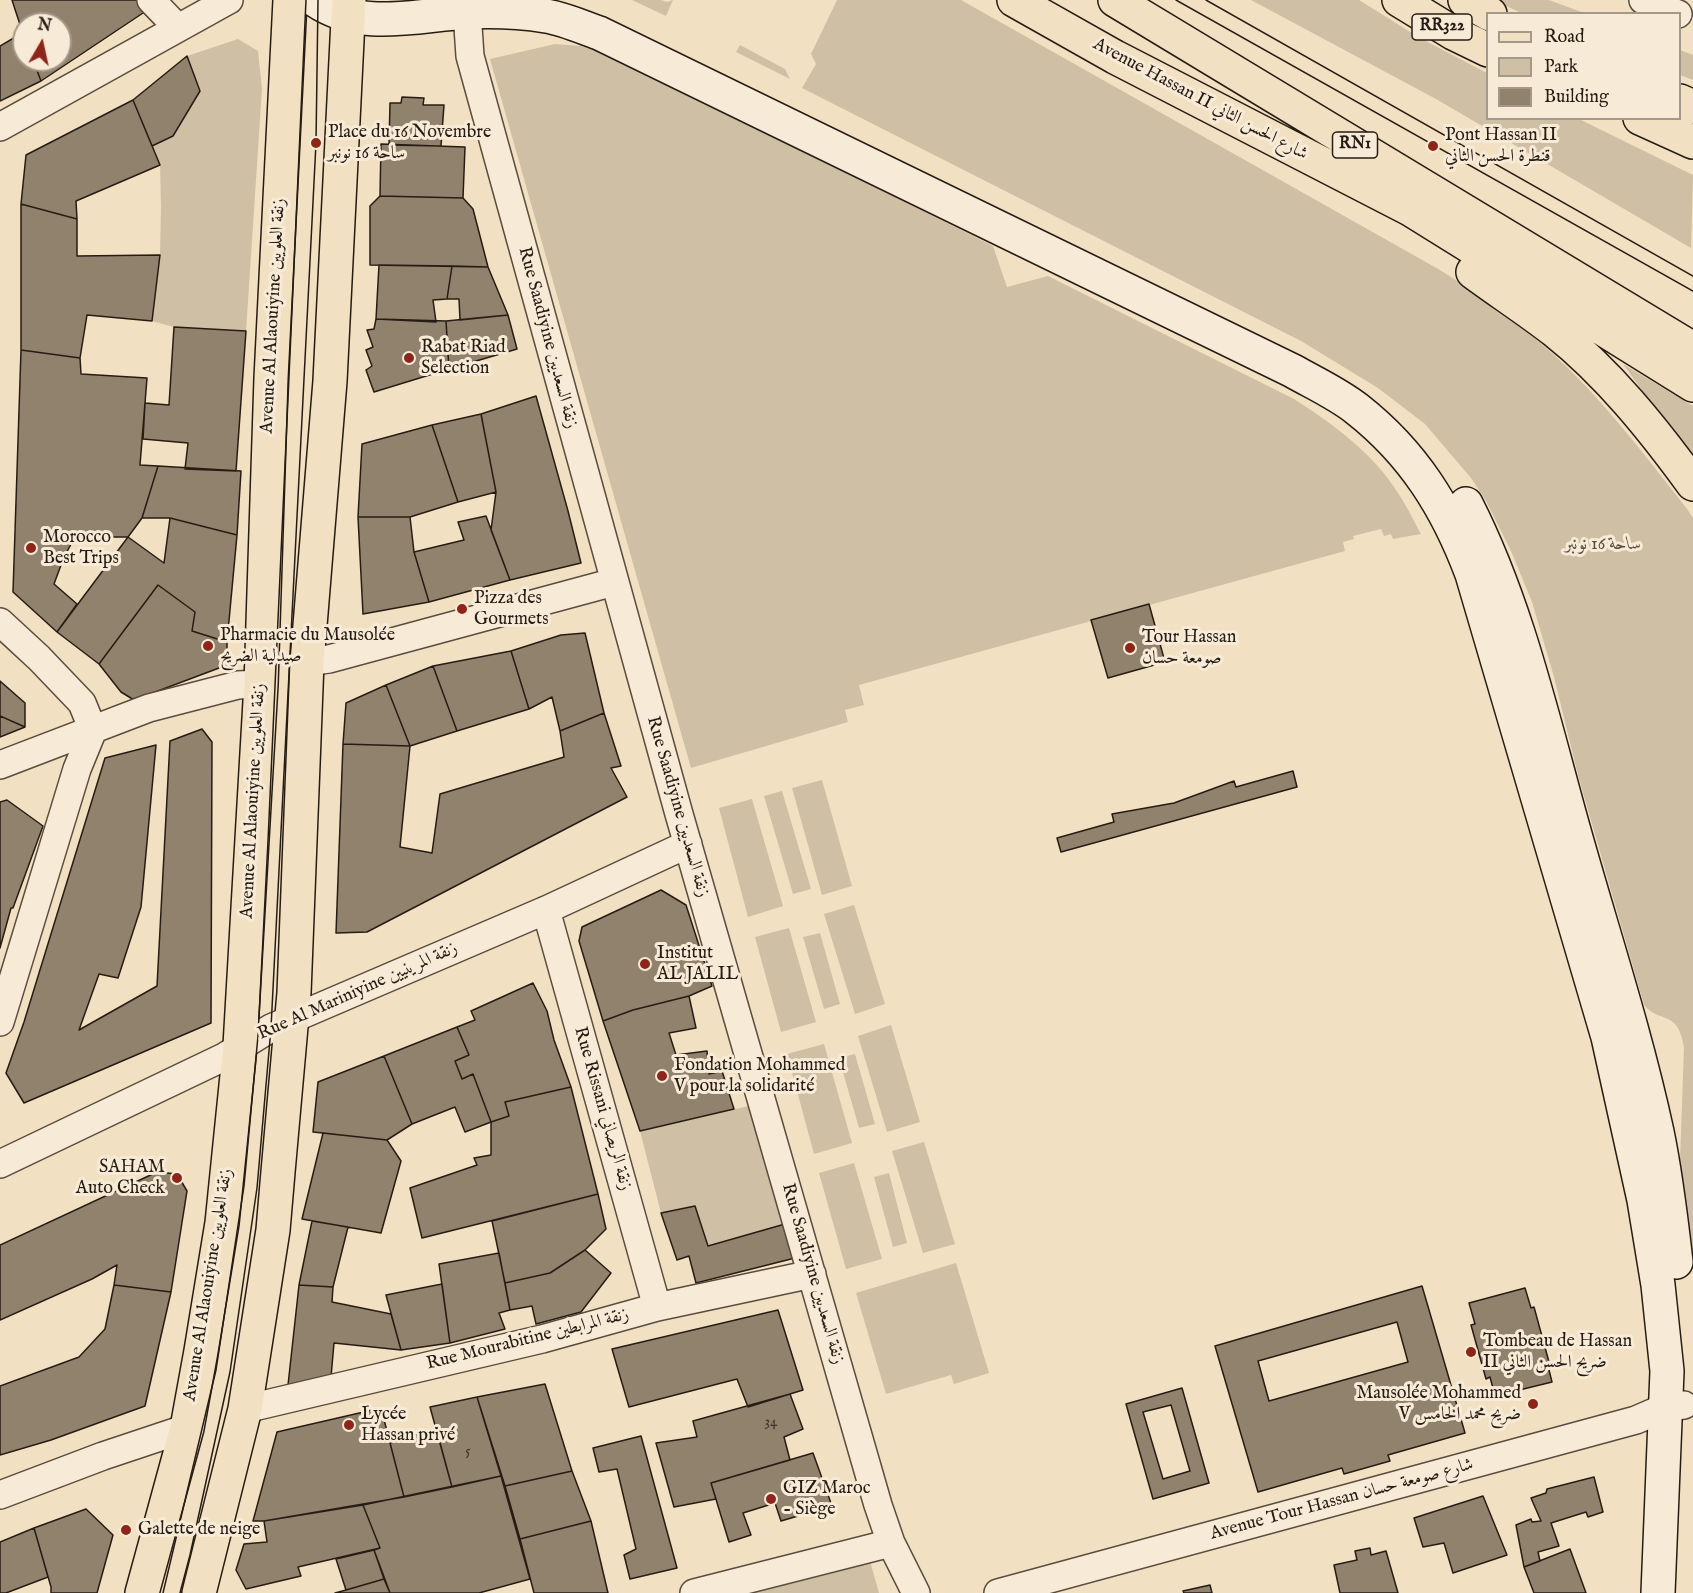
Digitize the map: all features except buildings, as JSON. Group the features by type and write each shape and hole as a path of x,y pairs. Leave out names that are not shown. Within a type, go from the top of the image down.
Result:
{"main road":[{"name":"Avenue Al Alaouiyine زنقة العلويين","path":"142,1593 187,1428 222,1223 240,1046 261,684 270,378 290,0"},
{"name":"Avenue Hassan II شارع الحسن الثاني","path":"1014,0 1115,57 1410,210 1642,336"},
{"path":"1056,0 1087,19 1099,30 1115,57"},
{"name":"Avenue Hassan II شارع الحسن الثاني","path":"1091,0 1107,6 1124,5 1577,279 1642,336"},
{"name":"RR322","path":"1399,0 1486,50"},
{"name":"RR322","path":"1466,0 1487,12"},
{"path":"199,1593 245,1409 273,1230 292,1019 307,662 330,381 349,8"},
{"path":"1644,120 1693,142"},
{"path":"1410,210 1438,244 1455,259 1556,332 1597,370 1635,410 1671,453 1693,484"},
{"name":"RN1","path":"1642,336 1693,349"},
{"name":"RN1","path":"1642,336 1693,385"}],"street":[{"path":"151,0 178,28"},
{"path":"0,127 229,0"},
{"path":"315,0 349,8 383,20 467,12 545,16 599,33 1293,371 1356,408 1406,455 1427,481 1445,511 1464,552 1620,1036 1657,1132 1668,1195 1684,1349 1675,1406 1658,1593"},
{"path":"570,0 608,13 1302,353 1369,394 1397,417 1445,471 1464,502 1496,567 1528,666 1620,1036"},
{"path":"1643,0 1674,12"},
{"name":"Rue Saadiyine زنقة السعديين","path":"467,12 470,56 688,844 878,1504 891,1543 916,1593"},
{"path":"307,662 329,659 614,582"},
{"path":"0,622 82,703 93,730 77,769 0,1022"},
{"path":"0,765 148,708 238,685 261,684"},
{"name":"Rue Al Mariniyine زنقة المرينيين","path":"0,1164 224,1057 271,1028 546,910 688,844"},
{"name":"Rue Rissani زنقة الريصاني","path":"546,910 657,1307"},
{"name":"Rue Mourabitine زنقة المرابطين","path":"245,1409 542,1339 657,1307 812,1274"},
{"path":"1675,1406 1679,1593"},
{"name":"Avenue Tour Hassan شارع صومعة حسان","path":"998,1593 1636,1420 1675,1406"},
{"path":"0,1496 104,1456 187,1428"},
{"path":"694,1593 891,1543"}],"green space":[{"path":"632,0 667,2 673,0 666,16"},
{"name":"ساحة 16 نونبر","path":"837,0 961,0 1440,270 1508,317 1571,371 1617,421 1687,509 1693,518 1693,1270 1680,1161 1684,1047 1681,1035 1673,1022 1650,1011 1644,1005 1578,775 1554,677 1532,602 1511,551 1486,501 1471,478 1425,424 1378,388 1301,341 802,88 816,64 811,54"},
{"path":"1251,0 1359,0 1420,38 1486,72 1486,120 1581,120 1693,175 1691,248 1436,99"},
{"path":"1494,0 1549,0 1581,12 1519,12"},
{"path":"238,39 258,51 262,89 246,331 174,327 152,321 160,255 161,207 160,165 152,146 173,136 200,91 187,56"},
{"path":"555,44 581,46 612,55 993,246 1007,287 1048,276 1294,399 1351,440 1377,465 1401,498 1421,534 1393,539 1391,534 1384,536 1381,529 1353,536 1354,539 1343,542 1345,551 859,685 864,705 845,710 848,722 691,768 490,59"},
{"path":"740,45 785,69 790,79 736,52"},
{"path":"1681,50 1693,55 1693,80 1681,75"},
{"path":"1623,364 1693,406 1693,461"},
{"path":"822,780 852,886 822,895 792,788"},
{"path":"782,791 811,889 793,894 764,796"},
{"path":"752,799 783,906 748,917 719,808"},
{"path":"854,905 885,1004 855,1014 824,914"},
{"path":"789,928 816,1022 781,1032 755,937"},
{"path":"820,933 840,1004 824,1009 803,937"},
{"path":"891,1025 920,1122 887,1132 858,1036"},
{"path":"824,1044 852,1143 814,1154 787,1054"},
{"path":"855,1054 875,1124 859,1128 839,1058"},
{"path":"753,1105 785,1224 708,1246 695,1206 661,1213 640,1131"},
{"path":"924,1142 955,1244 923,1253 892,1151"},
{"path":"854,1163 882,1259 846,1269 819,1173"},
{"path":"889,1173 907,1243 893,1247 874,1177"},
{"path":"956,1263 989,1373 954,1384 951,1375 886,1394 856,1293"},
{"path":"868,1554 879,1593 731,1593"}],"tram line":[{"path":"163,1593 216,1370 244,1186 258,1036 306,0"},
{"path":"180,1593 230,1372 257,1188 271,1028 316,143 318,0"},
{"path":"1176,0 1693,291"},
{"path":"1206,0 1693,276"}],"place":[{"name":"Place du 16 Novembre ساحة 16 نونبر","path":"316,143"},
{"name":"Pont Hassan II قنطرة الحسن الثاني","path":"1433,146"},
{"name":"Rabat Riad Selection","path":"409,358"},
{"name":"Morocco Best Trips","path":"31,548"},
{"name":"Pizza des Gourmets","path":"462,609"},
{"name":"Pharmacie du Mausolée صيدلية الضريح","path":"208,646"},
{"name":"Tour Hassan صومعة حسان","path":"1130,648"},
{"name":"Institut AL JALIL","path":"645,964"},
{"name":"Fondation Mohammed V pour la solidarité","path":"662,1076"},
{"name":"SAHAM Auto Check","path":"177,1178"},
{"name":"Tombeau de Hassan II ضريح الحسن الثاني","path":"1471,1352"},
{"name":"Mausolée Mohammed V ضريح محمد الخامس","path":"1533,1404"},
{"name":"Lycée Hassan privé","path":"349,1425"},
{"name":"GIZ Maroc - Siège","path":"771,1499"},
{"name":"Galette de neige","path":"126,1530"}]}
